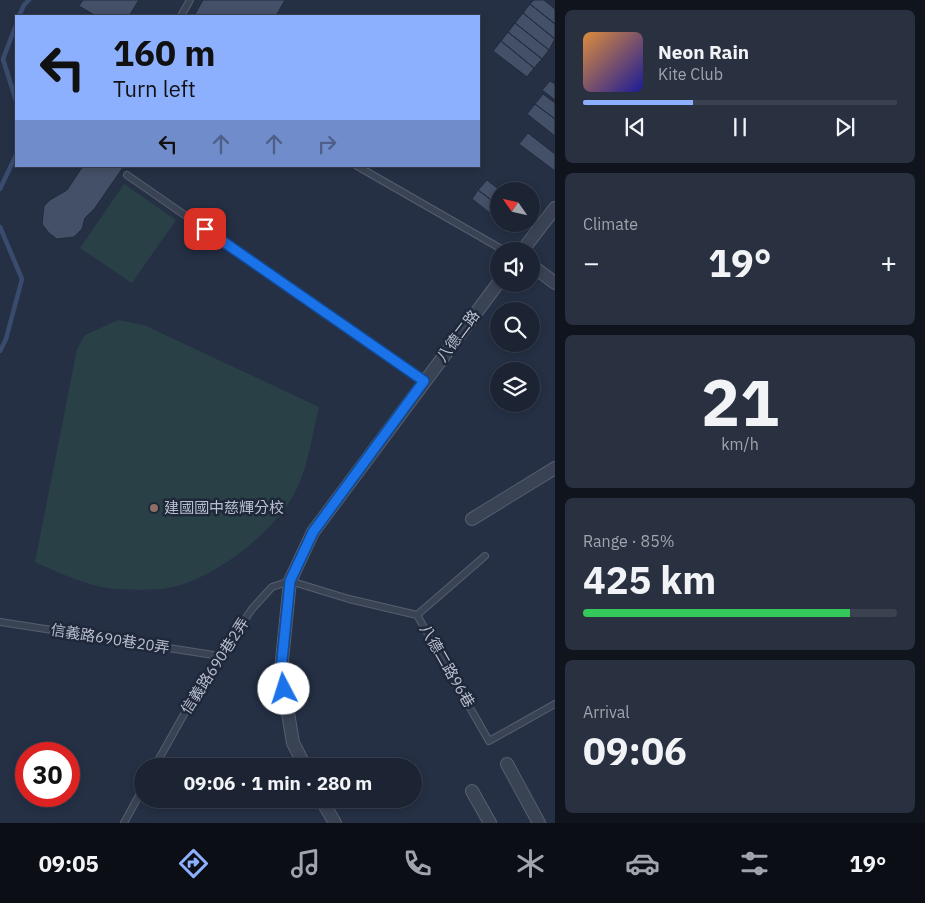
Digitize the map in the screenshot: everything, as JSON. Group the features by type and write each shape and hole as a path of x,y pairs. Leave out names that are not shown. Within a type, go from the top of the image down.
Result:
{"street":[{"path":"529,242 555,208"},
{"path":"540,272 555,283"},
{"name":"八德二路","path":"301,758 293,743 281,670 290,581 313,532 491,292"},
{"path":"472,519 555,468"},
{"path":"507,764 539,823"},
{"path":"472,791 490,823"},
{"path":"326,808 335,823"}],"lane":[{"path":"182,15 190,0"},
{"path":"359,167 490,242"},
{"path":"127,175 424,381"},
{"path":"417,615 486,556"},
{"name":"八德二路96巷","path":"290,581 349,599 417,615 489,741 555,704"},
{"name":"信義路690巷2弄","path":"159,758 220,656 257,603 272,586 290,581"},
{"name":"信義路690巷20弄","path":"0,622 220,656"},
{"path":"124,823 134,805"}],"green space":[{"path":"124,184 176,220 132,283 80,248"},
{"path":"118,320 144,325 319,407 308,456 299,484 277,519 261,535 223,565 182,585 163,589 123,589 96,586 35,562 77,349 85,335"}],"building":[{"path":"83,0 139,0 130,15 94,15 79,6"},
{"path":"203,0 285,0 277,15 195,15"},
{"path":"534,0 544,0 555,9 555,24 530,4"},
{"path":"530,4 555,24 555,39 523,13"},
{"path":"523,13 555,39 549,50 515,23"},
{"path":"515,23 549,50 542,59 508,32"},
{"path":"508,32 542,59 534,68 501,41"},
{"path":"501,41 534,68 527,77 493,51"},
{"path":"550,81 555,84 555,100 542,90"},
{"path":"543,94 555,103 555,119 535,104"},
{"path":"535,104 555,119 555,136 527,114"},
{"path":"528,133 555,154 555,171 519,144"},
{"path":"82,167 123,167 95,208 85,218 82,229 74,237 57,239 42,224 44,206 67,190"},
{"path":"487,180 490,182 490,199 478,190"},
{"path":"478,190 490,199 490,213 472,199"}],"waterway":[{"path":"19,15 24,5 29,0"},
{"path":"15,28 3,59 15,98"},
{"path":"0,189 15,157"},
{"path":"0,227 22,279 6,339 0,351"}],"place":[{"name":"建國國中慈輝分校","path":"154,508"}],"route":[{"path":"205,229 424,381 313,532 290,581 281,670 284,689"}]}
